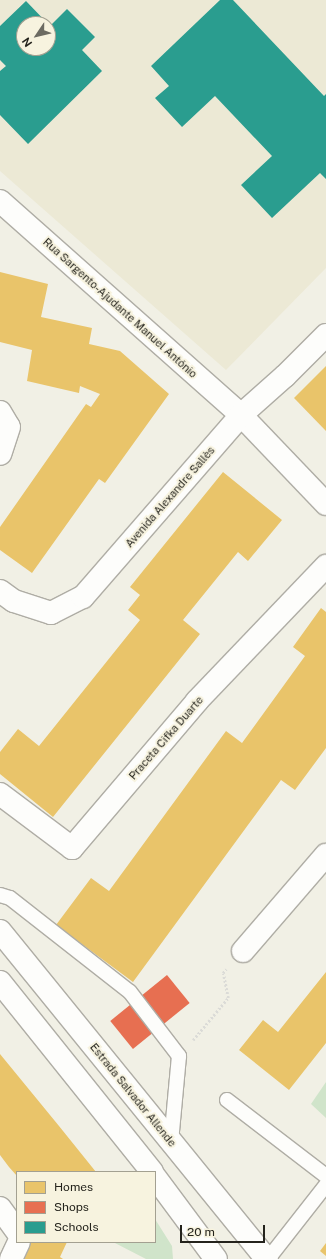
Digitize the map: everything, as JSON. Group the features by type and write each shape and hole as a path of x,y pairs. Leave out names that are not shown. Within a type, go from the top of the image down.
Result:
{"street":[{"name":"Rua Sargento-Ajudante Manuel António","path":"0,201 241,415 326,504"},
{"name":"Avenida Alexandre Sallès","path":"0,591 14,601 50,613 83,597 241,415 285,376 326,335"},
{"path":"0,412 9,427 0,454"},
{"name":"Praceta Cifka Duarte","path":"0,794 72,848 197,701 326,566"},
{"path":"243,951 326,855"},
{"name":"Estrada Salvador Allende","path":"0,931 268,1259"},
{"path":"0,982 151,1171"},
{"path":"156,1178 210,1254"},
{"path":"0,1208 16,1230"},
{"path":"10,1259 18,1243"}],"lane":[{"path":"0,895 10,898 130,992 179,1056 171,1142"},
{"path":"227,1100 326,1176"},
{"path":"268,1259 326,1185"}],"path":[{"path":"179,1056 228,998 223,973"}],"shaded area":[{"path":"0,0 326,0 326,268 226,370 0,171"}],"green space":[{"path":"326,1082 326,1118 311,1104"},
{"path":"156,1221 172,1246 173,1259 146,1259 115,1243 156,1243"}],"building: Homes":[{"path":"0,272 48,284 41,317 92,328 89,344 120,351 169,394 105,483 99,479 32,573 0,550 0,527 86,404 91,407 100,394 80,386 79,393 27,381 32,350 0,342"},
{"path":"326,366 326,431 294,398"},
{"path":"223,472 282,520 248,561 238,552 183,620 200,634 53,817 0,774 0,752 18,729 39,746 140,620 128,610 140,595 130,587"},
{"path":"321,608 326,612 326,748 295,790 281,780 133,982 56,925 91,878 109,891 226,731 242,743 305,656 293,647"},
{"path":"326,972 326,1043 289,1090 239,1050 263,1020 278,1032"},
{"path":"0,1054 95,1171 16,1171 16,1175 0,1155"},
{"path":"25,1243 67,1243 60,1257 63,1259 17,1259"},
{"path":"326,1243 326,1256 320,1251"}],"building: Shops":[{"path":"167,975 190,1003 133,1049 110,1021"}],"building: Schools":[{"path":"220,0 233,0 324,96 326,94 326,179 320,173 272,218 241,185 272,156 215,96 182,127 155,98 169,86 151,66"},
{"path":"26,1 40,16 16,16 16,56 56,56 56,20 67,9 95,37 82,50 102,71 28,144 0,115 0,71 6,66 0,60 0,26"}]}
